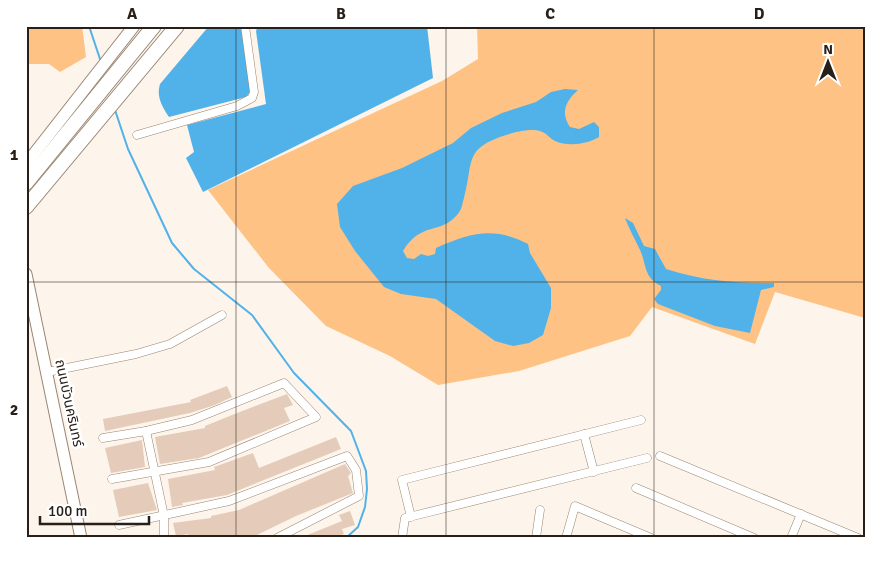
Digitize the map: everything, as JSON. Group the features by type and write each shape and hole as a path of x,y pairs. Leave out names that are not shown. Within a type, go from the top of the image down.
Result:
{"highway":[{"path":"26,183 154,26"},
{"path":"26,207 177,26"}],"street":[{"path":"26,164 134,26"},
{"path":"137,135 237,106 252,98 254,92 245,26"},
{"name":"ถนนบัวนครินทร์","path":"26,274 81,538"},
{"path":"47,372 136,354 170,344 222,315"},
{"path":"104,438 146,431 192,420 284,383 316,417 209,462 112,480"},
{"path":"411,517 402,480 641,420"},
{"path":"146,431 164,516 164,538"},
{"path":"584,434 594,472"},
{"path":"119,525 229,501 347,456 356,470 360,496 277,538"},
{"path":"660,456 858,538"},
{"path":"402,538 405,518 647,458"},
{"path":"636,488 754,538"},
{"path":"566,538 575,506 651,538"},
{"path":"536,538 540,510"},
{"path":"791,538 801,514"}],"shaded area":[{"path":"26,26 82,26 86,57 60,72 49,64 26,64"},
{"path":"477,26 865,26 865,318 775,292 755,344 652,307 630,336 519,371 438,385 390,356 326,326 269,268 208,190 442,81 478,59"}],"water":[{"path":"209,26 243,26 252,90 246,97 169,117 160,101 160,84"},
{"path":"258,26 427,26 433,78 203,192 186,158 194,152 187,125 266,104 256,31"},
{"path":"565,89 578,90 570,98 566,107 565,116 570,127 579,129 594,122 599,127 599,137 584,143 566,144 555,141 540,131 527,130 492,140 476,151 470,165 467,185 459,213 444,225 417,236 403,251 407,258 414,259 421,254 428,256 435,254 436,248 471,235 493,233 516,238 528,244 530,253 551,288 551,308 543,335 529,343 513,346 495,341 436,299 401,294 384,287 355,251 340,227 337,204 353,186 402,168 453,143 471,128 502,113 536,102 551,92"},
{"path":"625,218 633,223 644,246 655,249 666,269 719,281 774,283 774,287 761,290 750,333 715,326 658,304 654,299 661,290 661,286 648,275 640,250"}],"building":[{"path":"227,386 232,397 215,405 190,413 105,431 103,419 191,402 190,400"},
{"path":"287,394 293,405 284,408 290,421 199,458 160,464 155,437 205,428 205,426"},
{"path":"336,437 341,449 227,495 182,503 183,505 172,507 168,479 215,470 214,467 253,453 259,468"},
{"path":"142,440 145,467 111,473 105,448"},
{"path":"345,464 351,473 348,476 353,493 296,516 255,536 256,538 189,538 188,534 176,536 173,523 211,518 211,516 239,510"},
{"path":"148,483 157,510 119,517 113,490"},
{"path":"350,511 355,525 342,529 344,534 333,538 300,538 342,521 339,515"}],"waterway":[{"path":"89,26 101,62"},
{"path":"115,110 128,149 172,243 194,269 252,315 294,373 351,431 366,471 367,489 365,507 358,527 346,538"}]}
